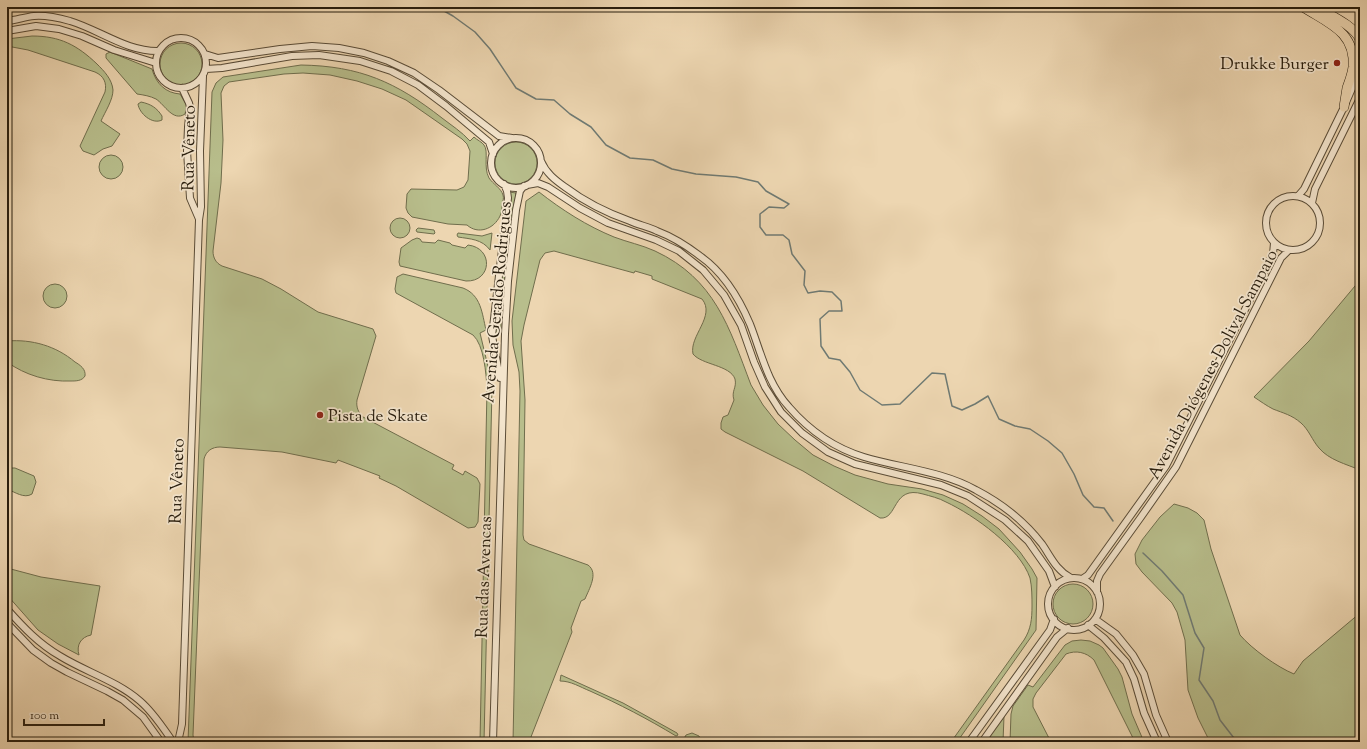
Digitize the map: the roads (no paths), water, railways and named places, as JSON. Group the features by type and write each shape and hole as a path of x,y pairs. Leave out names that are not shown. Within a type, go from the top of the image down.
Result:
{"highway":[{"path":"1303,7 1336,28 1349,42 1352,53 1352,68 1344,107"},
{"path":"1317,7 1348,26 1356,32 1360,39"}],"street":[{"path":"7,21 35,16 62,19 86,26 118,41 142,49 160,51"},
{"path":"7,31 36,26 59,29 82,36 114,50 156,63"},
{"path":"183,38 190,40 196,43 205,54 206,69 203,76 194,85 182,88 174,87 167,84 161,78 156,63 160,51 169,41 183,38"},
{"path":"205,54 218,58 312,46 339,48 364,53 414,72 499,136 521,138 528,141 537,150 545,170 554,179 577,196 604,211 657,230 681,242 702,257 721,275 738,300 750,324 761,357 774,385 787,405 825,440 864,457 954,480 976,489 1000,504 1018,519 1041,543 1060,571 1071,578"},
{"path":"1360,48 1358,57 1360,62"},
{"path":"206,69 222,68 292,56 319,56 360,61 391,71 418,85 489,142 493,154"},
{"path":"1298,196 1304,189 1344,107 1360,70"},
{"name":"Rua Vêneto","path":"178,742 182,724 199,220 201,207 200,151 203,76"},
{"name":"Rua Vêneto","path":"182,88 190,107 187,151 190,198 199,220"},
{"path":"1312,203 1315,189 1360,98"},
{"path":"512,138 500,144 493,154 491,163 497,179 504,184 517,188 538,183 548,186 580,208 608,223 656,240 679,251 703,270 724,295 741,326 765,387 781,412 802,433 828,452 855,464 941,485 968,496 1005,520 1028,541 1049,571 1055,587"},
{"path":"526,186 538,175 541,169 541,161"},
{"name":"Avenida Geraldo Rodrigues","path":"502,412 500,375 492,336 508,198 504,184"},
{"name":"Avenida Geraldo Rodrigues","path":"502,412 508,281 516,210 520,191 526,186"},
{"path":"190,198 201,196"},
{"path":"1298,196 1305,198 1312,203 1320,220 1319,230 1310,244 1304,248 1289,250 1281,248 1274,243 1266,228 1265,219 1273,203 1280,198 1298,196"},
{"name":"Avenida Diógenes Dolival Sampaio","path":"1082,579 1088,575 1166,466 1273,254 1274,243"},
{"name":"Avenida Diógenes Dolival Sampaio","path":"1097,592 1097,581 1100,574 1178,462 1281,258 1289,250"},
{"path":"492,336 498,339 505,334"},
{"name":"Rua das Avencas","path":"493,742 502,412"},
{"path":"1071,578 1082,579 1088,582 1100,598 1099,613 1088,626 1082,628 1068,628 1060,625 1050,612 1049,597 1055,587 1064,580 1071,578"},
{"path":"7,609 34,637 51,650 69,662 119,686 136,698 156,718 173,742"},
{"path":"969,742 1050,630 1054,619"},
{"path":"1095,619 1116,634 1133,655 1144,674 1156,716 1168,742"},
{"path":"7,623 33,650 50,663 115,695 133,708 143,717 161,742"},
{"path":"1088,626 1104,638 1126,662 1134,679 1144,713 1157,742"},
{"path":"982,742 1057,637 1068,628"},
{"path":"115,695 119,686"}],"waterway":[{"path":"437,7 453,16 475,32 490,49 516,88 536,99 554,100 570,114 591,127 606,145 630,158 653,160 672,169 696,174 736,177 758,182 766,191 789,204 784,208 769,207 760,214 760,227 766,235 783,235 789,240 792,254 805,271 804,285 808,293 820,291 832,292 841,301 842,311 829,311 820,319 821,346 829,358 840,360 850,372 860,390 882,405 900,404 932,373 945,374 952,406 962,410 988,396 999,419 1015,426 1030,429 1062,453 1074,474 1083,495 1094,507 1104,508 1113,521"},
{"path":"1143,553 1162,571 1183,595 1195,633 1204,648 1199,680 1213,701 1220,720 1237,742"}],"place":[{"name":"Drukke Burger","path":"1337,63"},
{"name":"Pista de Skate","path":"320,415"}]}
